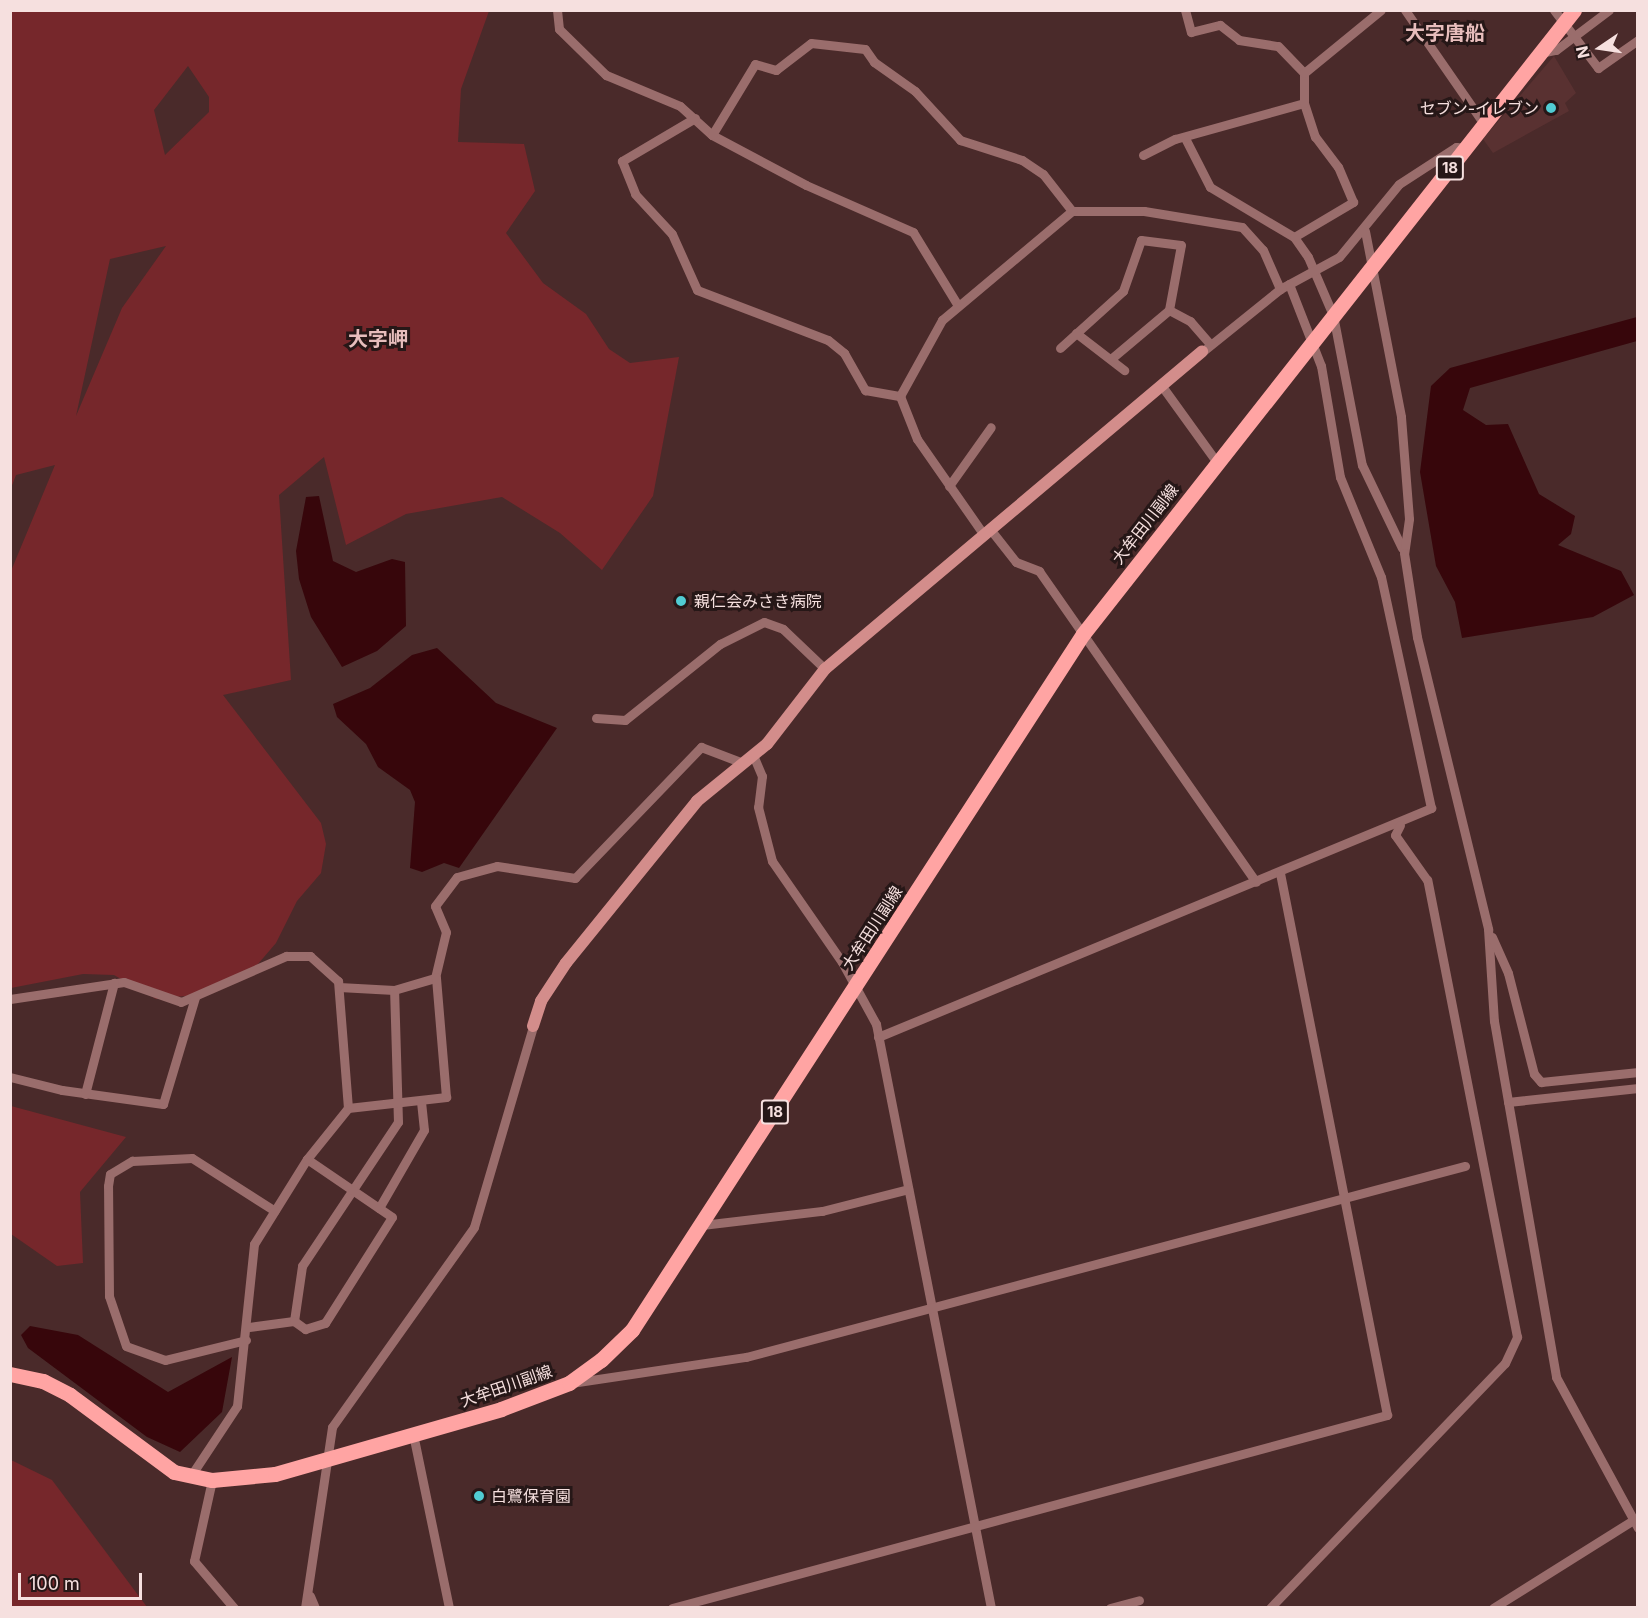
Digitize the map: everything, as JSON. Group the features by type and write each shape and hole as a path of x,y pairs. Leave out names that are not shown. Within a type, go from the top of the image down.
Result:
{"main road":[{"name":"大牟田川副線","path":"10,1374 43,1381 70,1395 142,1452 189,1478 212,1480 275,1473 413,1434 569,1383 632,1330 1083,634 1216,460 1540,52 1564,14"}],"street":[{"path":"557,10 559,29 606,75 695,118 712,135 913,232 957,304"},
{"path":"1185,10 1191,32 1220,25 1239,40 1278,46 1304,73 1304,103 1315,137 1338,167 1353,202 1294,237"},
{"path":"1304,73 1381,10"},
{"path":"1405,10 1484,124"},
{"path":"1540,52 1576,36 1609,10"},
{"path":"1564,14 1598,68 1638,39"},
{"path":"712,135 755,64 776,70 811,43 865,49 874,62 915,91 960,140 1036,170 1066,197 1072,211"},
{"path":"1143,155 1185,138 1304,103"},
{"path":"695,118 622,161 635,194 672,234 697,290 828,340 844,353 865,390 900,396"},
{"path":"1185,138 1210,187 1294,237 1331,317 1362,465 1404,553 1417,637 1488,929 1494,1021 1556,1377 1633,1523 1603,1538 1492,1608"},
{"path":"305,1608 310,1596 328,1480 325,1459 332,1427 400,1324 474,1227 541,1001 566,963 697,801 748,759 825,669 987,532 1164,389 1206,348 1284,286 1339,257 1365,231 1399,184 1456,147 1466,147"},
{"path":"878,1037 1400,825 1431,808 1382,577 1340,477 1315,337 1263,250 1242,228 1144,211 1072,211 957,304 942,320 900,396"},
{"path":"1365,231 1374,263 1401,417 1409,519 1404,553"},
{"path":"1060,348 1127,286 1141,240 1181,245 1169,310 1112,358"},
{"path":"1169,310 1190,321 1206,348"},
{"path":"1076,333 1112,358 1124,370"},
{"path":"1164,389 1216,460"},
{"path":"900,396 917,439 949,486 987,532 1016,562 1040,571 1256,882"},
{"path":"949,486 991,427"},
{"path":"596,718 625,720 720,644 764,622 783,629 825,669"},
{"path":"348,1108 398,1101 446,1098 436,977 446,932 435,906 457,877 497,866 574,878 701,747 748,759 762,776 758,807 772,861 856,986 878,1037 991,1608"},
{"path":"1270,1608 1505,1363 1517,1337 1427,880 1395,835 1400,825"},
{"path":"672,1608 1387,1415 1346,1198 1280,873"},
{"path":"1488,929 1508,973 1534,1074 1541,1082 1638,1072"},
{"path":"10,999 114,983 181,1002 298,954 310,956 339,987 348,1108 307,1159 275,1211 248,1263 249,1327 237,1406 189,1478"},
{"path":"339,987 394,990 436,977"},
{"path":"85,1094 114,983"},
{"path":"294,1321 302,1266 354,1192 398,1122 394,990"},
{"path":"10,1077 85,1094 164,1104 195,997"},
{"path":"1508,1102 1638,1088"},
{"path":"379,1208 424,1130 421,1100"},
{"path":"246,1340 165,1360 126,1346 109,1296 108,1185 110,1174 132,1161 192,1158 275,1211"},
{"path":"249,1327 294,1321 305,1329 325,1323 392,1217 307,1159"},
{"path":"569,1383 746,1357 1466,1166"},
{"path":"702,1224 822,1211 908,1189"},
{"path":"413,1434 449,1608"},
{"path":"212,1480 194,1561 234,1608"},
{"path":"310,1596 315,1608"},
{"path":"1110,1608 1139,1600"}],"shaded area":[{"path":"10,11 489,11 461,89 458,142 524,144 535,191 506,233 543,283 586,314 609,349 630,363 679,357 653,496 602,570 560,533 502,497 406,514 346,545 324,457 279,495 291,680 223,695 321,823 326,844 321,873 297,901 276,943 258,964 205,994 156,999 114,975 83,974 11,988 11,571 55,465 16,475 11,488","holes":["188,66 209,97 209,112 165,155 154,110","166,246 122,308 76,416 110,259"]},
{"path":"1554,56 1576,93 1565,103 1569,111 1493,153 1483,139"},
{"path":"1637,317 1637,341 1470,388 1463,410 1486,425 1508,424 1539,494 1575,516 1571,534 1558,545 1621,571 1634,595 1593,617 1462,638 1455,602 1436,566 1420,472 1431,386 1450,368"},
{"path":"319,496 333,561 356,572 392,559 405,562 406,626 377,651 342,667 311,617 299,579 296,551 306,497"},
{"path":"437,648 496,703 557,728 459,868 444,863 422,872 410,868 415,802 410,790 378,767 366,744 337,717 333,704 370,688 412,655"},
{"path":"11,1106 126,1137 80,1192 83,1263 57,1266 11,1234"},
{"path":"30,1326 78,1335 168,1392 232,1357 222,1412 180,1452 147,1437 28,1348 21,1335"},
{"path":"11,1460 52,1480 147,1607 11,1607"}],"place":[{"name":"セブン-イレブン","path":"1551,108"},
{"name":"親仁会みさき病院","path":"681,601"},
{"name":"白鷺保育園","path":"479,1496"}],"district":[{"name":"大字唐船","path":"1445,33"},
{"name":"大字岬","path":"378,339"}]}
